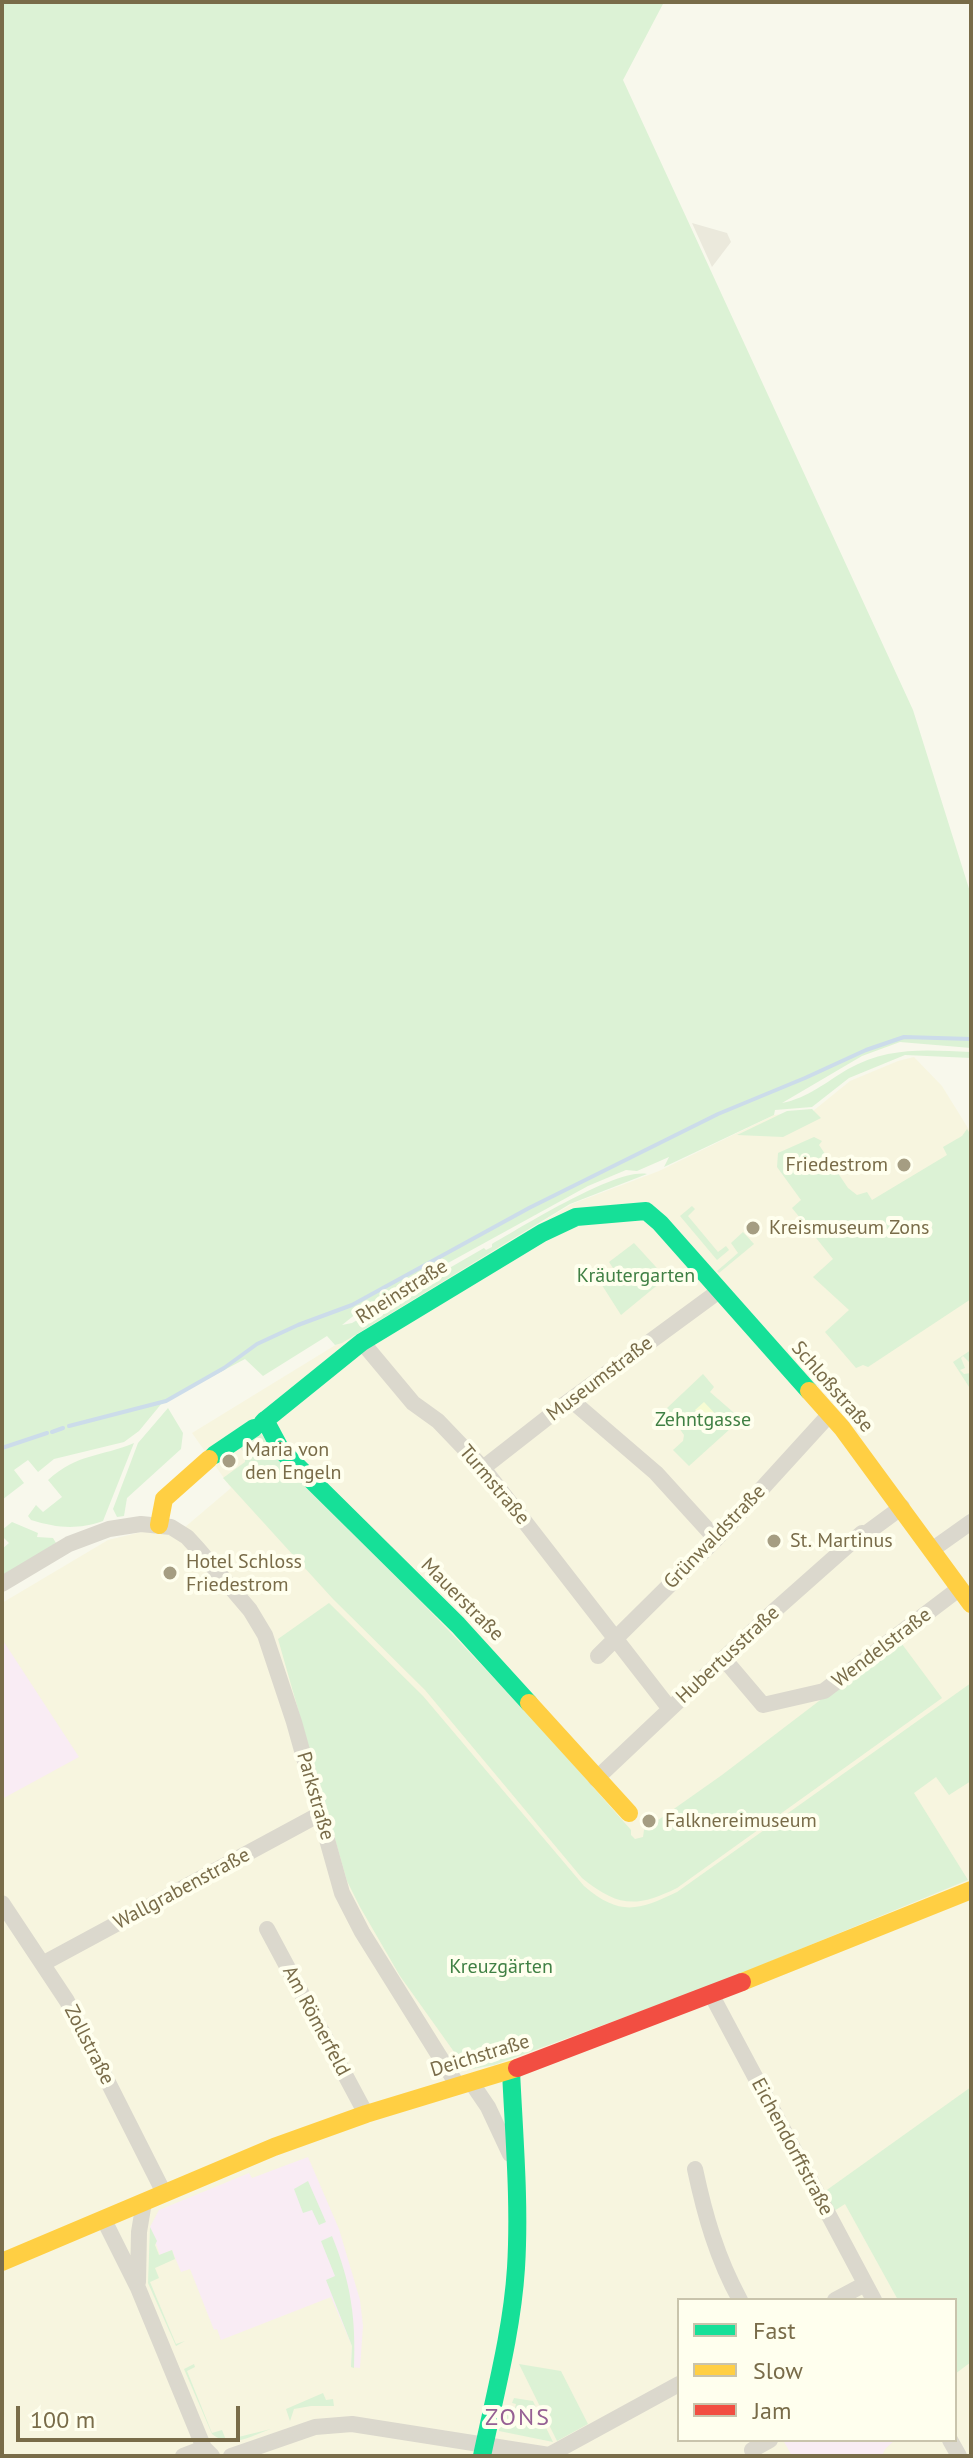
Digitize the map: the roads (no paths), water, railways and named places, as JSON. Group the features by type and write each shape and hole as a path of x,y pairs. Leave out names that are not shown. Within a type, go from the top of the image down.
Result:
{"street":[{"name":"Schloßstraße","path":"576,1217 646,1211 660,1223 829,1415 902,1507 971,1604"},
{"name":"Rheinstraße","path":"159,1525 164,1499 212,1457 362,1342 501,1256 576,1217"},
{"name":"Museumstraße","path":"483,1468 719,1291"},
{"name":"Turmstraße","path":"362,1342 413,1403 438,1421 483,1468 670,1709"},
{"path":"571,1400 656,1473 716,1539"},
{"name":"Grünwaldstraße","path":"598,1656 716,1539 829,1415"},
{"name":"Mauerstraße","path":"260,1423 281,1450 458,1625 629,1813"},
{"name":"Hubertusstraße","path":"596,1779 772,1612 865,1533 902,1507"},
{"path":"933,1549 971,1522"},
{"path":"2,1584 90,1535 128,1526 159,1525"},
{"name":"Parkstraße","path":"159,1525 171,1527 187,1537 240,1596 258,1622 281,1682 336,1874 350,1910 464,2084 495,2120 514,2167"},
{"name":"Wendelstraße","path":"724,1659 763,1705 824,1691 960,1588"},
{"name":"Wallgrabenstraße","path":"44,1963 320,1814"},
{"name":"Deichstraße","path":"2,2262 274,2147 366,2114 511,2071 971,1890"},
{"name":"Zollstraße","path":"2,1903 44,1963 88,2042 164,2193"},
{"name":"Am Römerfeld","path":"267,1929 366,2114"},
{"name":"Eichendorffstraße","path":"711,1994 873,2298"},
{"path":"483,2451 513,2296 517,2243 511,2071"},
{"path":"695,2169 708,2230 739,2298"},
{"path":"138,2288 139,2232 144,2202"},
{"path":"104,2220 138,2288 208,2452 183,2456"},
{"path":"839,2298 865,2284"},
{"path":"231,2456 260,2451 315,2427 352,2424 483,2451 550,2456 677,2385"},
{"path":"752,2450 766,2442"}],"waterway":[{"path":"69,1426 166,1401 224,1368 257,1344 352,1305 529,1208 718,1114 866,1050 904,1037 971,1039"},
{"path":"52,1432 63,1428"},
{"path":"2,1448 47,1433"}],"place":[{"name":"Friedestrom","path":"904,1165"},
{"name":"Kreismuseum Zons","path":"753,1228"},
{"name":"Maria von den Engeln","path":"229,1461"},
{"name":"St. Martinus","path":"774,1541"},
{"name":"Hotel Schloss Friedestrom","path":"170,1573"},
{"name":"Falknereimuseum","path":"649,1821"}],"district":[{"name":"ZONS","path":"518,2418"}],"park label":[{"name":"Kräutergarten","path":"636,1276"},
{"name":"Zehntgasse","path":"703,1420"},
{"name":"Kreuzgärten","path":"501,1967"}]}
